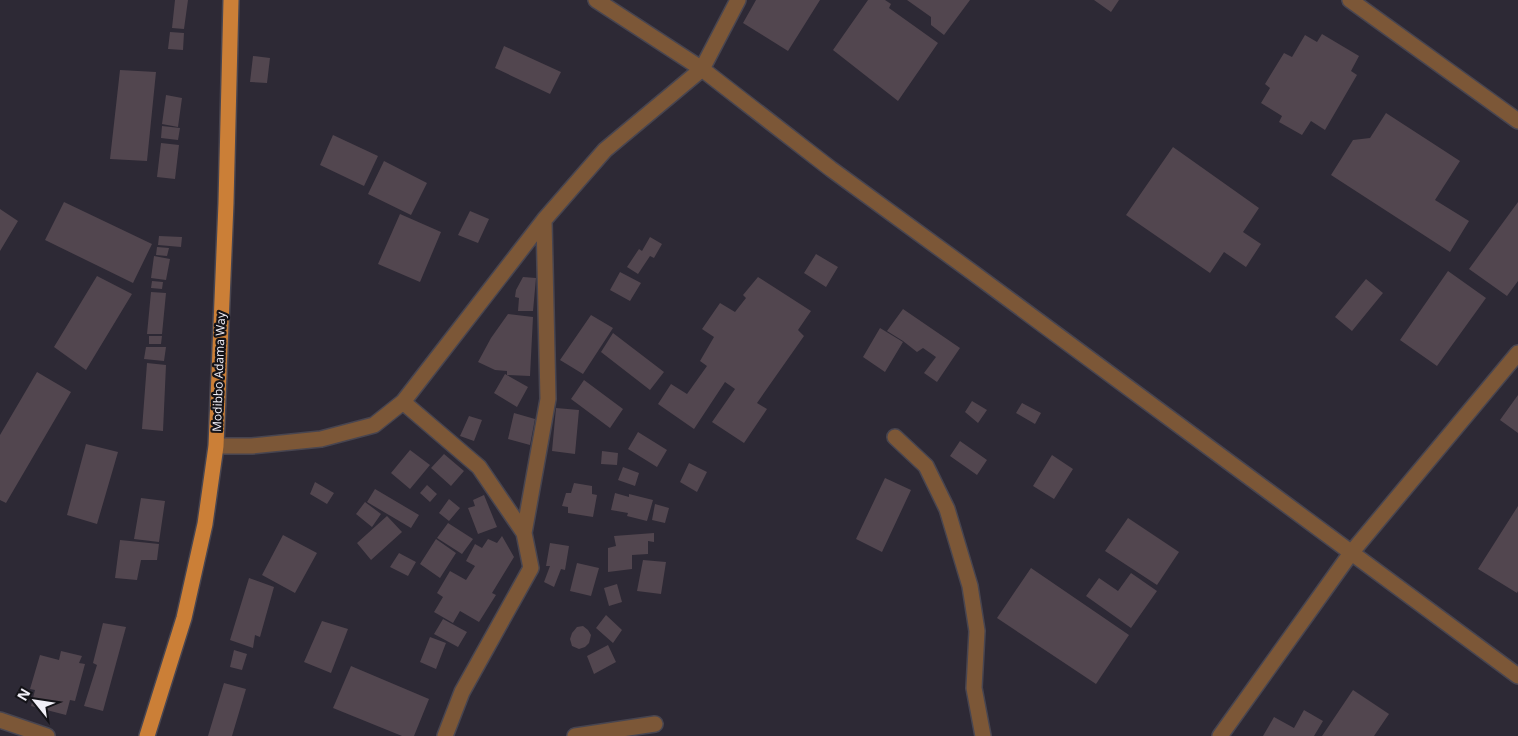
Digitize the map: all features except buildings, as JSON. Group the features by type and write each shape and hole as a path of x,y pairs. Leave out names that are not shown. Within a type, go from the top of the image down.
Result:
{"main road":[{"name":"Modibbo Adama Way","path":"147,736 184,618 205,524 216,446 226,203 231,0"}],"street":[{"path":"596,0 702,69 830,169 1518,676"},
{"path":"216,446 252,446 321,439 374,425 403,402 544,220 606,150 702,69 738,0"},
{"path":"1350,0 1518,121"},
{"path":"445,736 462,692 531,568 524,533 548,399 544,220"},
{"path":"1220,736 1351,553 1518,353"},
{"path":"403,402 479,467 524,533"},
{"path":"894,437 926,466 947,509 970,586 977,631 974,688 983,736"},
{"path":"0,720 47,736"},
{"path":"575,736 655,724"}]}
